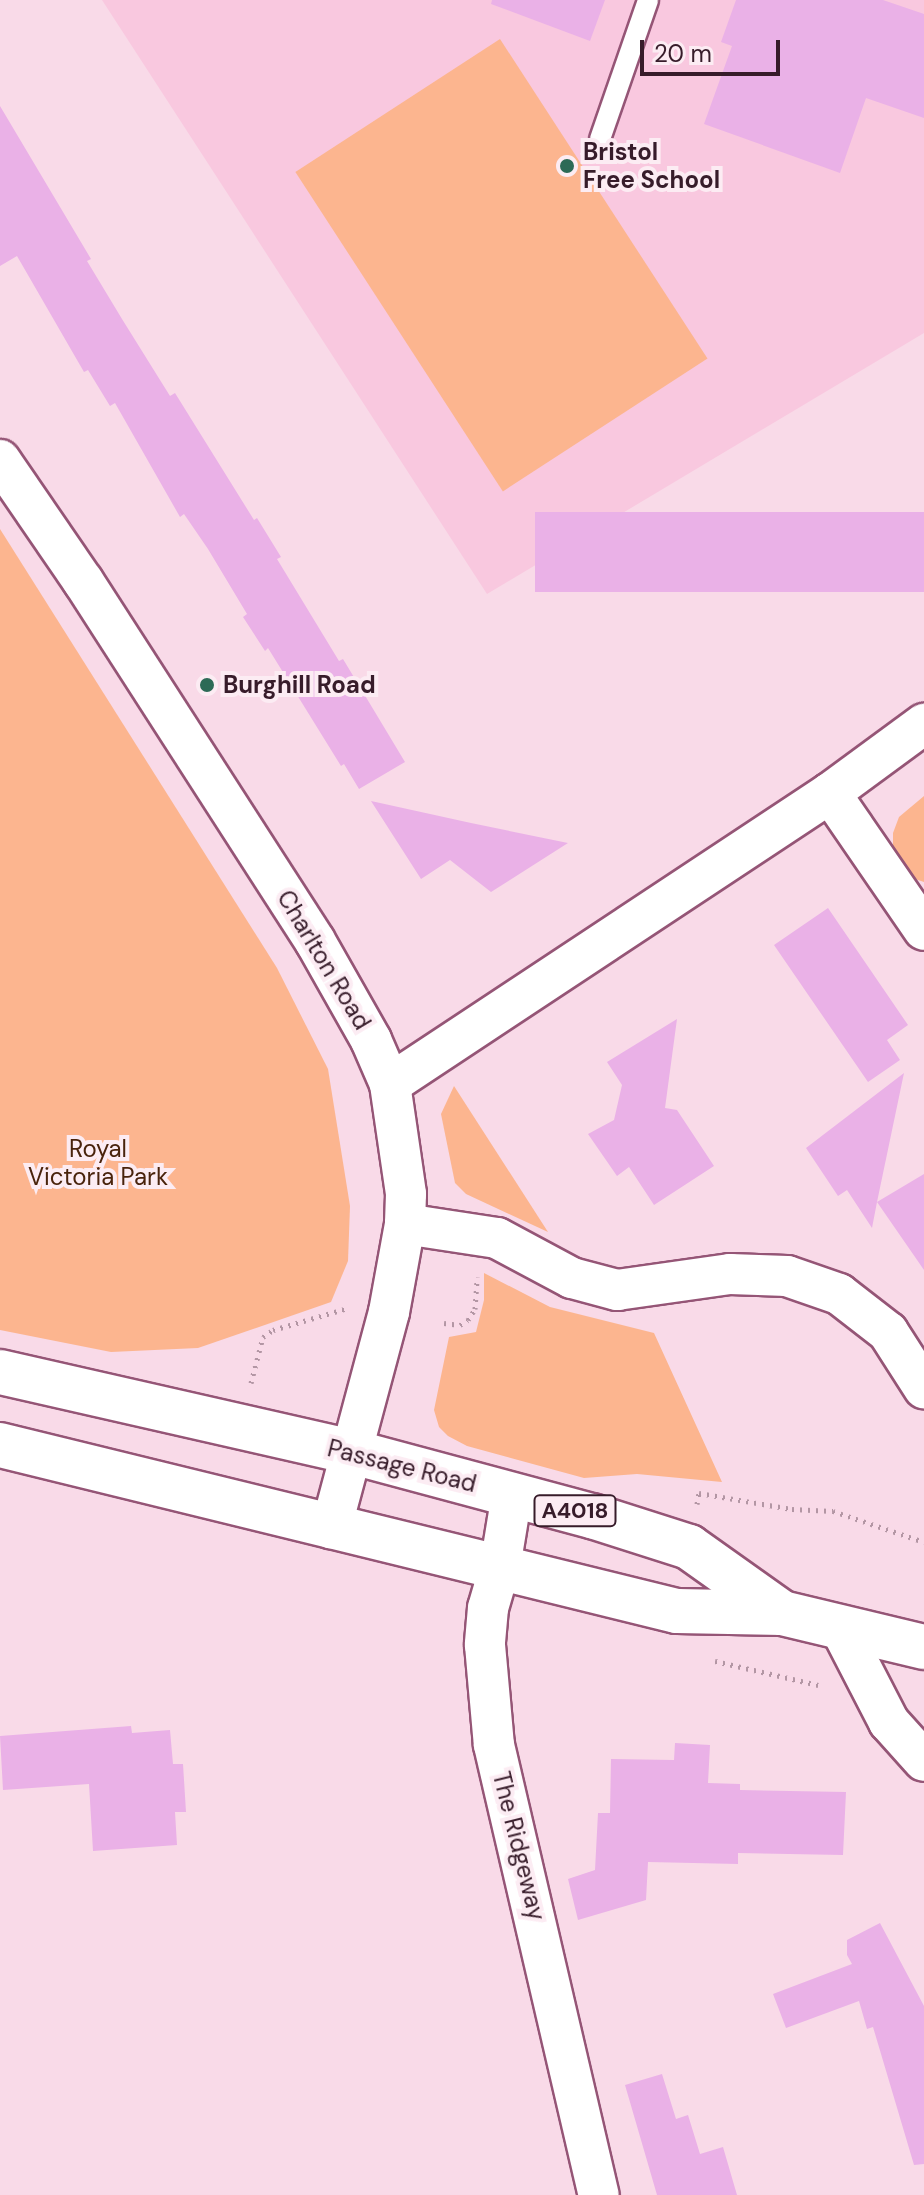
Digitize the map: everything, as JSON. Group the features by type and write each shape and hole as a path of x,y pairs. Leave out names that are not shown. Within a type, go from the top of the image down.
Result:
{"main road":[{"name":"Passage Road","path":"0,1372 349,1451 512,1494 689,1547 782,1613"},
{"name":"Passage Road","path":"0,1445 677,1611 782,1613 924,1647"}],"street":[{"name":"Charlton Road","path":"0,460 83,581 315,941 371,1040 390,1084 406,1194 405,1224 389,1312 349,1451 331,1528"},
{"path":"390,1084 830,793 924,724"},
{"path":"830,793 924,930"},
{"path":"405,1224 474,1232 497,1238 572,1278 617,1290 730,1274 787,1276 800,1280 839,1294 888,1332 924,1388"},
{"name":"The Ridgeway","path":"512,1494 500,1567 488,1608 485,1645 494,1745 599,2195"},
{"path":"841,1629 889,1722 924,1761"}],"lane":[{"path":"600,139 648,0"}],"path":[{"path":"444,1323 460,1325 468,1320 475,1309 478,1286 474,1232"},
{"path":"250,1387 263,1337 273,1330 349,1307"},
{"path":"699,1493 792,1509 833,1511 924,1542"}],"shaded area":[{"name":"Bristol Free School","path":"102,0 924,0 924,333 487,594"}],"green space":[{"path":"500,39 708,359 503,491 295,172"},
{"name":"Royal Victoria Park","path":"0,529 277,968 328,1069 350,1206 348,1261 331,1302 198,1348 111,1352 0,1330"},
{"path":"924,796 924,882 912,878 893,850 893,833 899,817"},
{"path":"454,1086 548,1232 466,1194 455,1183 441,1114"},
{"path":"484,1273 550,1307 654,1333 722,1482 637,1474 584,1478 467,1446 448,1436 439,1427 434,1410 449,1337 476,1332 484,1300"}],"building":[{"path":"492,0 605,0 590,41 491,4"},
{"path":"736,0 883,0 924,14 924,118 866,98 840,173 704,124 732,46 721,42"},
{"path":"0,106 91,259 87,261 122,319 170,396 175,393 254,520 257,518 281,557 277,559 339,661 343,659 405,762 359,789 344,764 341,766 268,648 265,651 243,617 247,614 184,514 180,517 115,403 110,406 88,370 84,372 17,256 0,266"},
{"path":"535,512 924,512 924,592 535,592"},
{"path":"371,801 568,843 491,892 450,860 421,879"},
{"path":"828,908 908,1025 887,1040 900,1060 868,1082 774,945"},
{"path":"677,1019 665,1108 677,1110 714,1166 654,1205 629,1167 617,1176 588,1134 614,1120 622,1085 607,1062"},
{"path":"904,1073 872,1228 847,1190 838,1196 806,1148"},
{"path":"924,1174 924,1270 877,1202"},
{"path":"131,1726 132,1733 170,1730 173,1764 183,1764 186,1812 175,1812 177,1845 93,1851 89,1784 3,1790 0,1736"},
{"path":"675,1743 710,1745 708,1783 740,1784 740,1790 846,1792 843,1855 738,1853 738,1864 648,1862 646,1900 578,1920 568,1879 595,1870 598,1813 610,1813 611,1759 674,1760"},
{"path":"880,1923 924,2006 924,2164 914,2165 873,2027 867,2029 859,2001 786,2028 773,1994 852,1964 847,1955 847,1940"},
{"path":"662,2074 676,2119 688,2115 700,2154 723,2147 737,2195 657,2195 625,2085"}],"place":[{"name":"Bristol Free School","path":"567,166"},
{"name":"Burghill Road","path":"207,685"}]}
